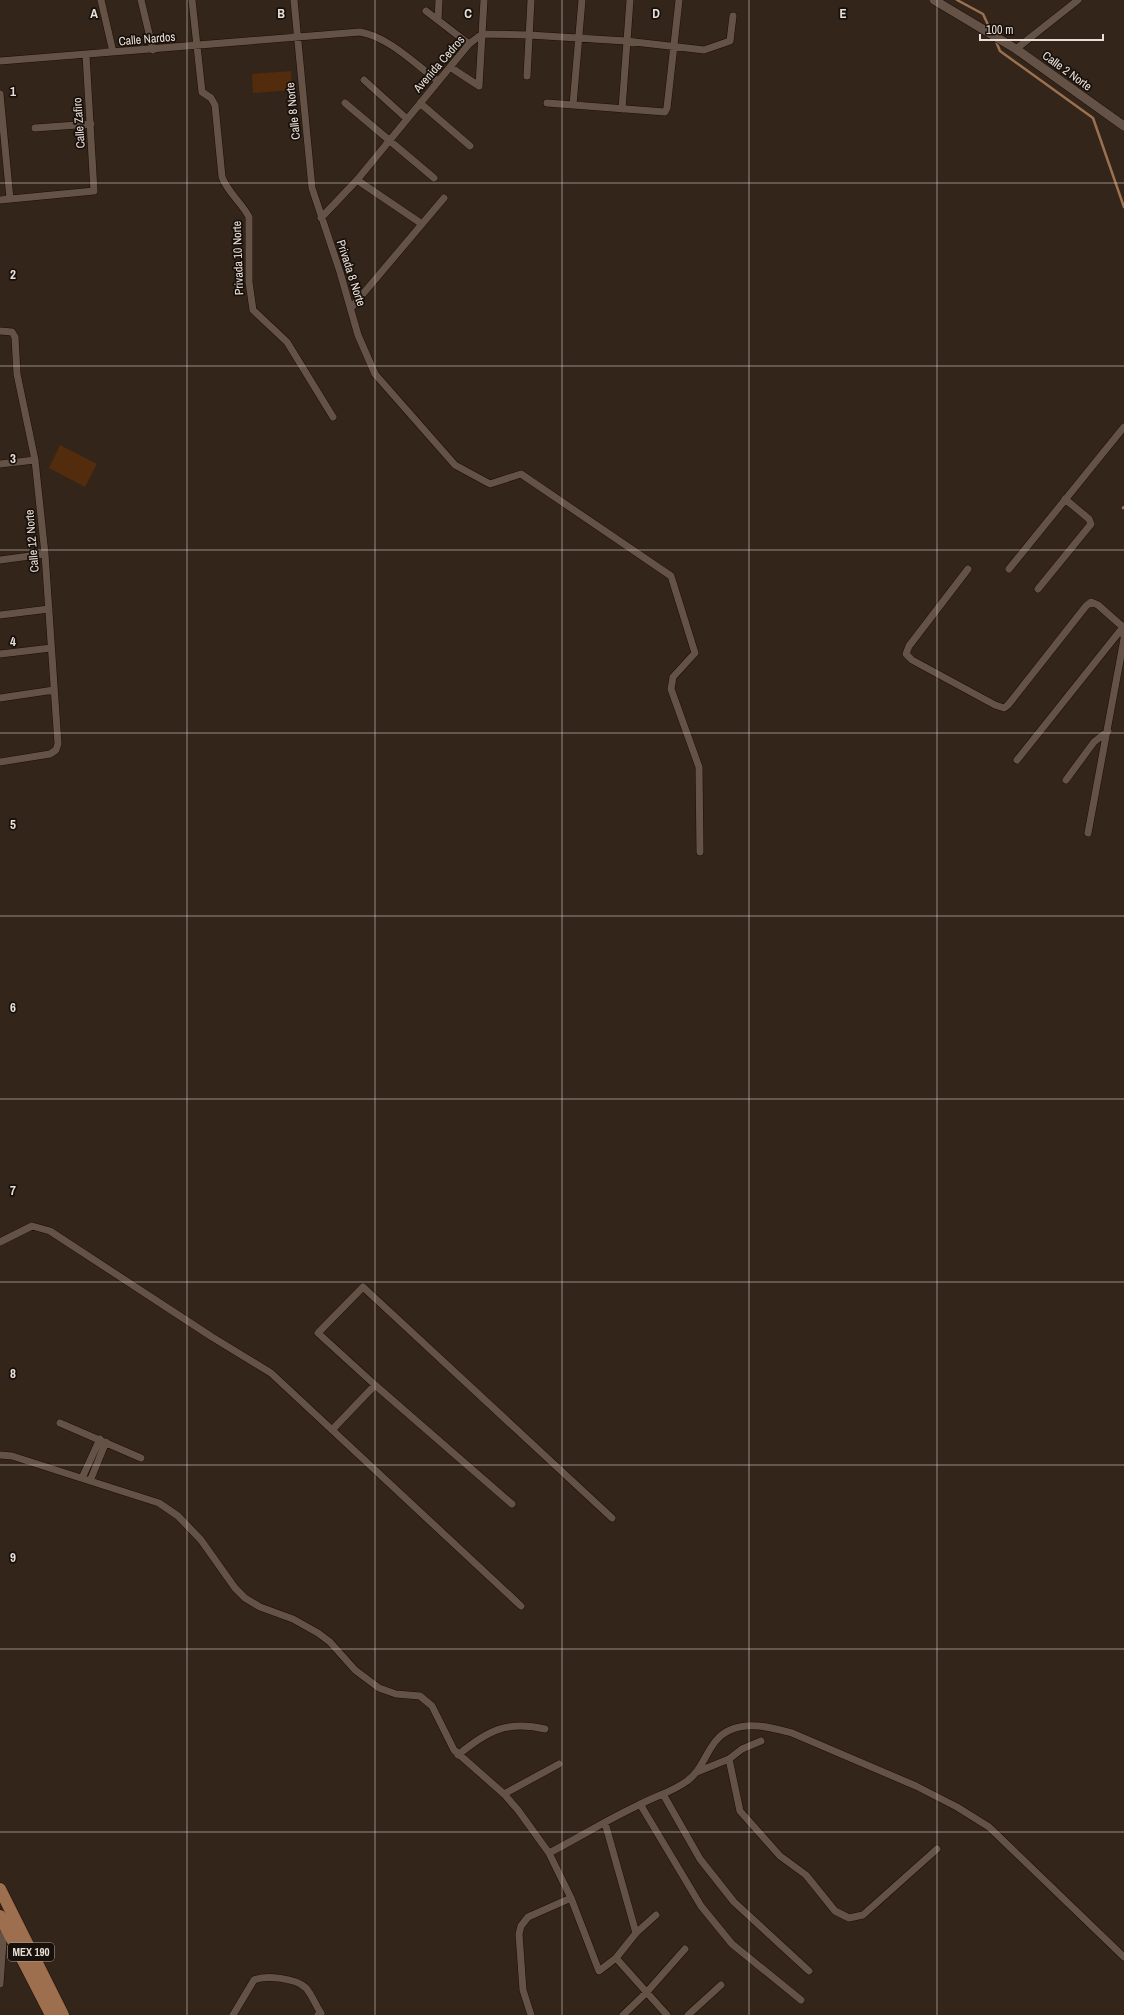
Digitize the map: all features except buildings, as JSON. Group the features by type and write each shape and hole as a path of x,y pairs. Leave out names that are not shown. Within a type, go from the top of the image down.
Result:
{"main road":[{"name":"MEX 190","path":"0,1889 5,1917 52,2015"},
{"name":"MEX 190","path":"5,1917 63,2015"}],"street":[{"path":"101,0 113,52"},
{"path":"141,0 153,50"},
{"name":"Privada 10 Norte","path":"192,0 202,92 211,98 215,105 222,178 225,185 250,217 249,282 253,310 287,342 333,417"},
{"name":"Calle 8 Norte","path":"294,0 296,37 312,188 321,218"},
{"path":"438,20 439,0"},
{"path":"450,67 479,86 484,0"},
{"path":"527,76 531,0"},
{"path":"573,105 582,0"},
{"path":"622,109 630,0"},
{"path":"547,103 664,112 667,108 679,0"},
{"name":"Calle 2 Norte","path":"934,0 1016,49 1124,126"},
{"path":"1016,49 1078,0"},
{"path":"426,11 469,44"},
{"name":"Avenida Cedros","path":"321,218 356,180 469,44 482,34 529,34 626,41 704,50 730,41 733,16"},
{"name":"Calle Nardos","path":"0,61 153,50 196,45 360,32 370,34 390,45 438,81"},
{"name":"Calle Zafiro","path":"10,199 94,191 86,55"},
{"path":"364,80 407,119"},
{"path":"0,94 10,199 0,200"},
{"path":"345,103 434,178"},
{"path":"420,103 470,146"},
{"path":"35,128 91,124"},
{"path":"356,180 422,224"},
{"path":"351,308 444,198"},
{"name":"Privada 8 Norte","path":"321,218 351,308 358,335 374,374 455,465 490,484 521,474 671,576 695,653 673,677 671,689 699,767 700,852"},
{"name":"Calle 12 Norte","path":"0,331 12,332 15,337 17,374 35,460 45,554 58,744 56,750 50,754 0,762"},
{"path":"1009,570 1124,427"},
{"path":"0,464 35,460"},
{"path":"1038,589 1091,524 1089,519 1065,499"},
{"path":"0,560 45,554"},
{"path":"968,569 909,646 906,654 912,660 1000,708 1004,708 1008,705 1089,603 1092,602 1098,605 1124,626"},
{"path":"0,615 49,609"},
{"path":"1088,833 1123,653 1124,626"},
{"path":"1017,760 1124,626"},
{"path":"0,654 51,648"},
{"path":"0,698 54,690"},
{"path":"1066,780 1094,742 1108,731"},
{"path":"0,1242 32,1226 50,1231 212,1337 270,1373 521,1606"},
{"path":"512,1504 375,1385 318,1332 363,1287 612,1518"},
{"path":"332,1430 375,1385"},
{"path":"60,1422 141,1458"},
{"path":"82,1478 103,1441"},
{"path":"90,1481 103,1441"},
{"path":"0,1456 12,1456 159,1503 178,1516 201,1540 235,1588 245,1598 260,1607 293,1619 318,1633 330,1642 355,1670 379,1688 396,1694 420,1696 432,1706 454,1750 504,1794 518,1810 549,1853 571,1898 597,1970 601,1969 616,1958 636,1933 656,1915"},
{"path":"458,1755 476,1739 494,1730 513,1725 532,1726 545,1729"},
{"path":"549,1853 640,1804 687,1781 697,1772 712,1744 728,1730 741,1726 773,1728 792,1733 916,1786 957,1807 989,1827 1124,1958"},
{"path":"697,1772 729,1759 742,1749 760,1741"},
{"path":"729,1759 740,1812 780,1856 806,1875 835,1911 849,1918 863,1915 937,1849"},
{"path":"504,1794 559,1764"},
{"path":"663,1794 700,1859 734,1902 809,1971"},
{"path":"640,1804 701,1906 732,1944 801,2000"},
{"path":"605,1823 636,1933"},
{"path":"531,2015 524,1990 519,1934 521,1926 528,1917 571,1898"},
{"path":"0,1984 5,1917"},
{"path":"623,2015 646,1993 685,1949"},
{"path":"616,1958 667,2015"},
{"path":"233,2015 254,1980 273,1978 284,1979 306,1988 321,2013 318,2015"},
{"path":"688,2015 721,1985"}],"shaded area":[{"path":"291,71 292,90 253,93 252,74"},
{"path":"60,445 97,464 85,487 49,468"}],"waterway":[{"path":"957,0 983,14 990,29"},
{"path":"995,39 1000,51 1093,118 1124,207"}]}
